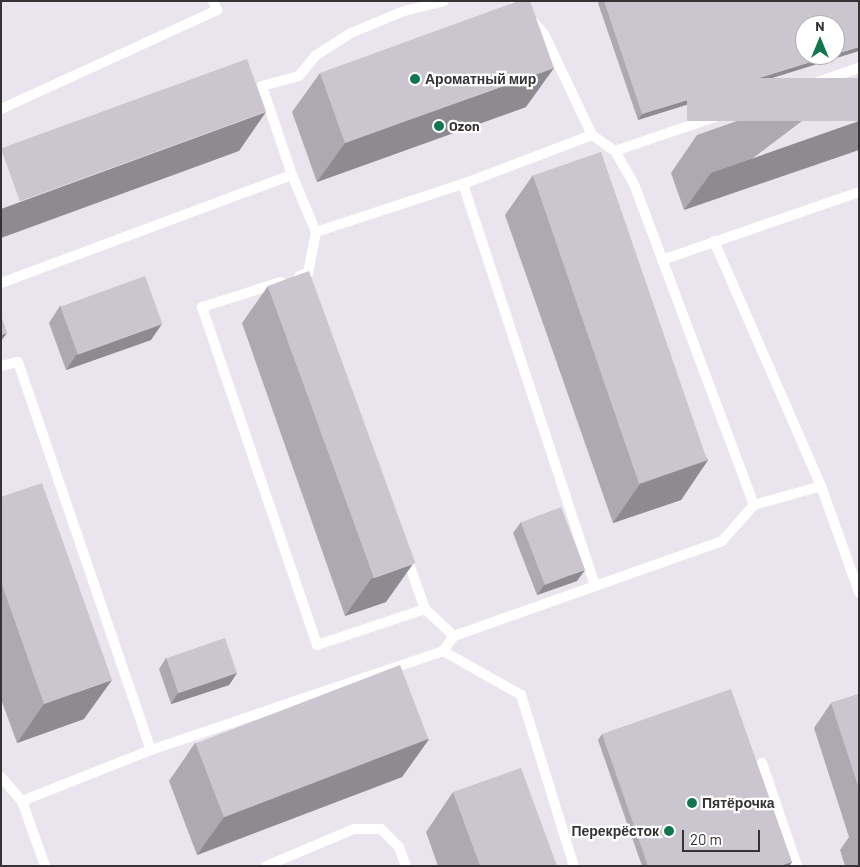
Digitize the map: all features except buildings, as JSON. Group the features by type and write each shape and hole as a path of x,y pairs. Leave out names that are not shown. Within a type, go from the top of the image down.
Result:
{"lane":[{"path":"1,109 217,10 213,1"},
{"path":"425,609 317,645 202,307 310,278 316,232 292,175 262,86 299,76 315,56 351,33 404,11 444,1"},
{"path":"515,1 544,34 592,135 615,151 634,184 754,505"},
{"path":"615,151 859,68"},
{"path":"316,232 463,184 592,135"},
{"path":"1,283 292,175"},
{"path":"463,184 595,586"},
{"path":"662,260 859,192"},
{"path":"714,241 822,486 859,592"},
{"path":"1,366 18,362 152,750"},
{"path":"22,801 152,750 443,651 454,636 722,541 754,505 822,486"},
{"path":"402,544 425,609 454,636"},
{"path":"443,651 521,695 574,866"},
{"path":"762,762 797,866"},
{"path":"1,777 22,801 46,866"},
{"path":"266,866 354,829 381,829 399,847 406,866"}],"place":[{"name":"Ароматный мир","path":"415,79"},
{"name":"Ozon","path":"439,126"},
{"name":"Пятёрочка","path":"692,803"},
{"name":"Перекрёсток","path":"669,831"}]}
